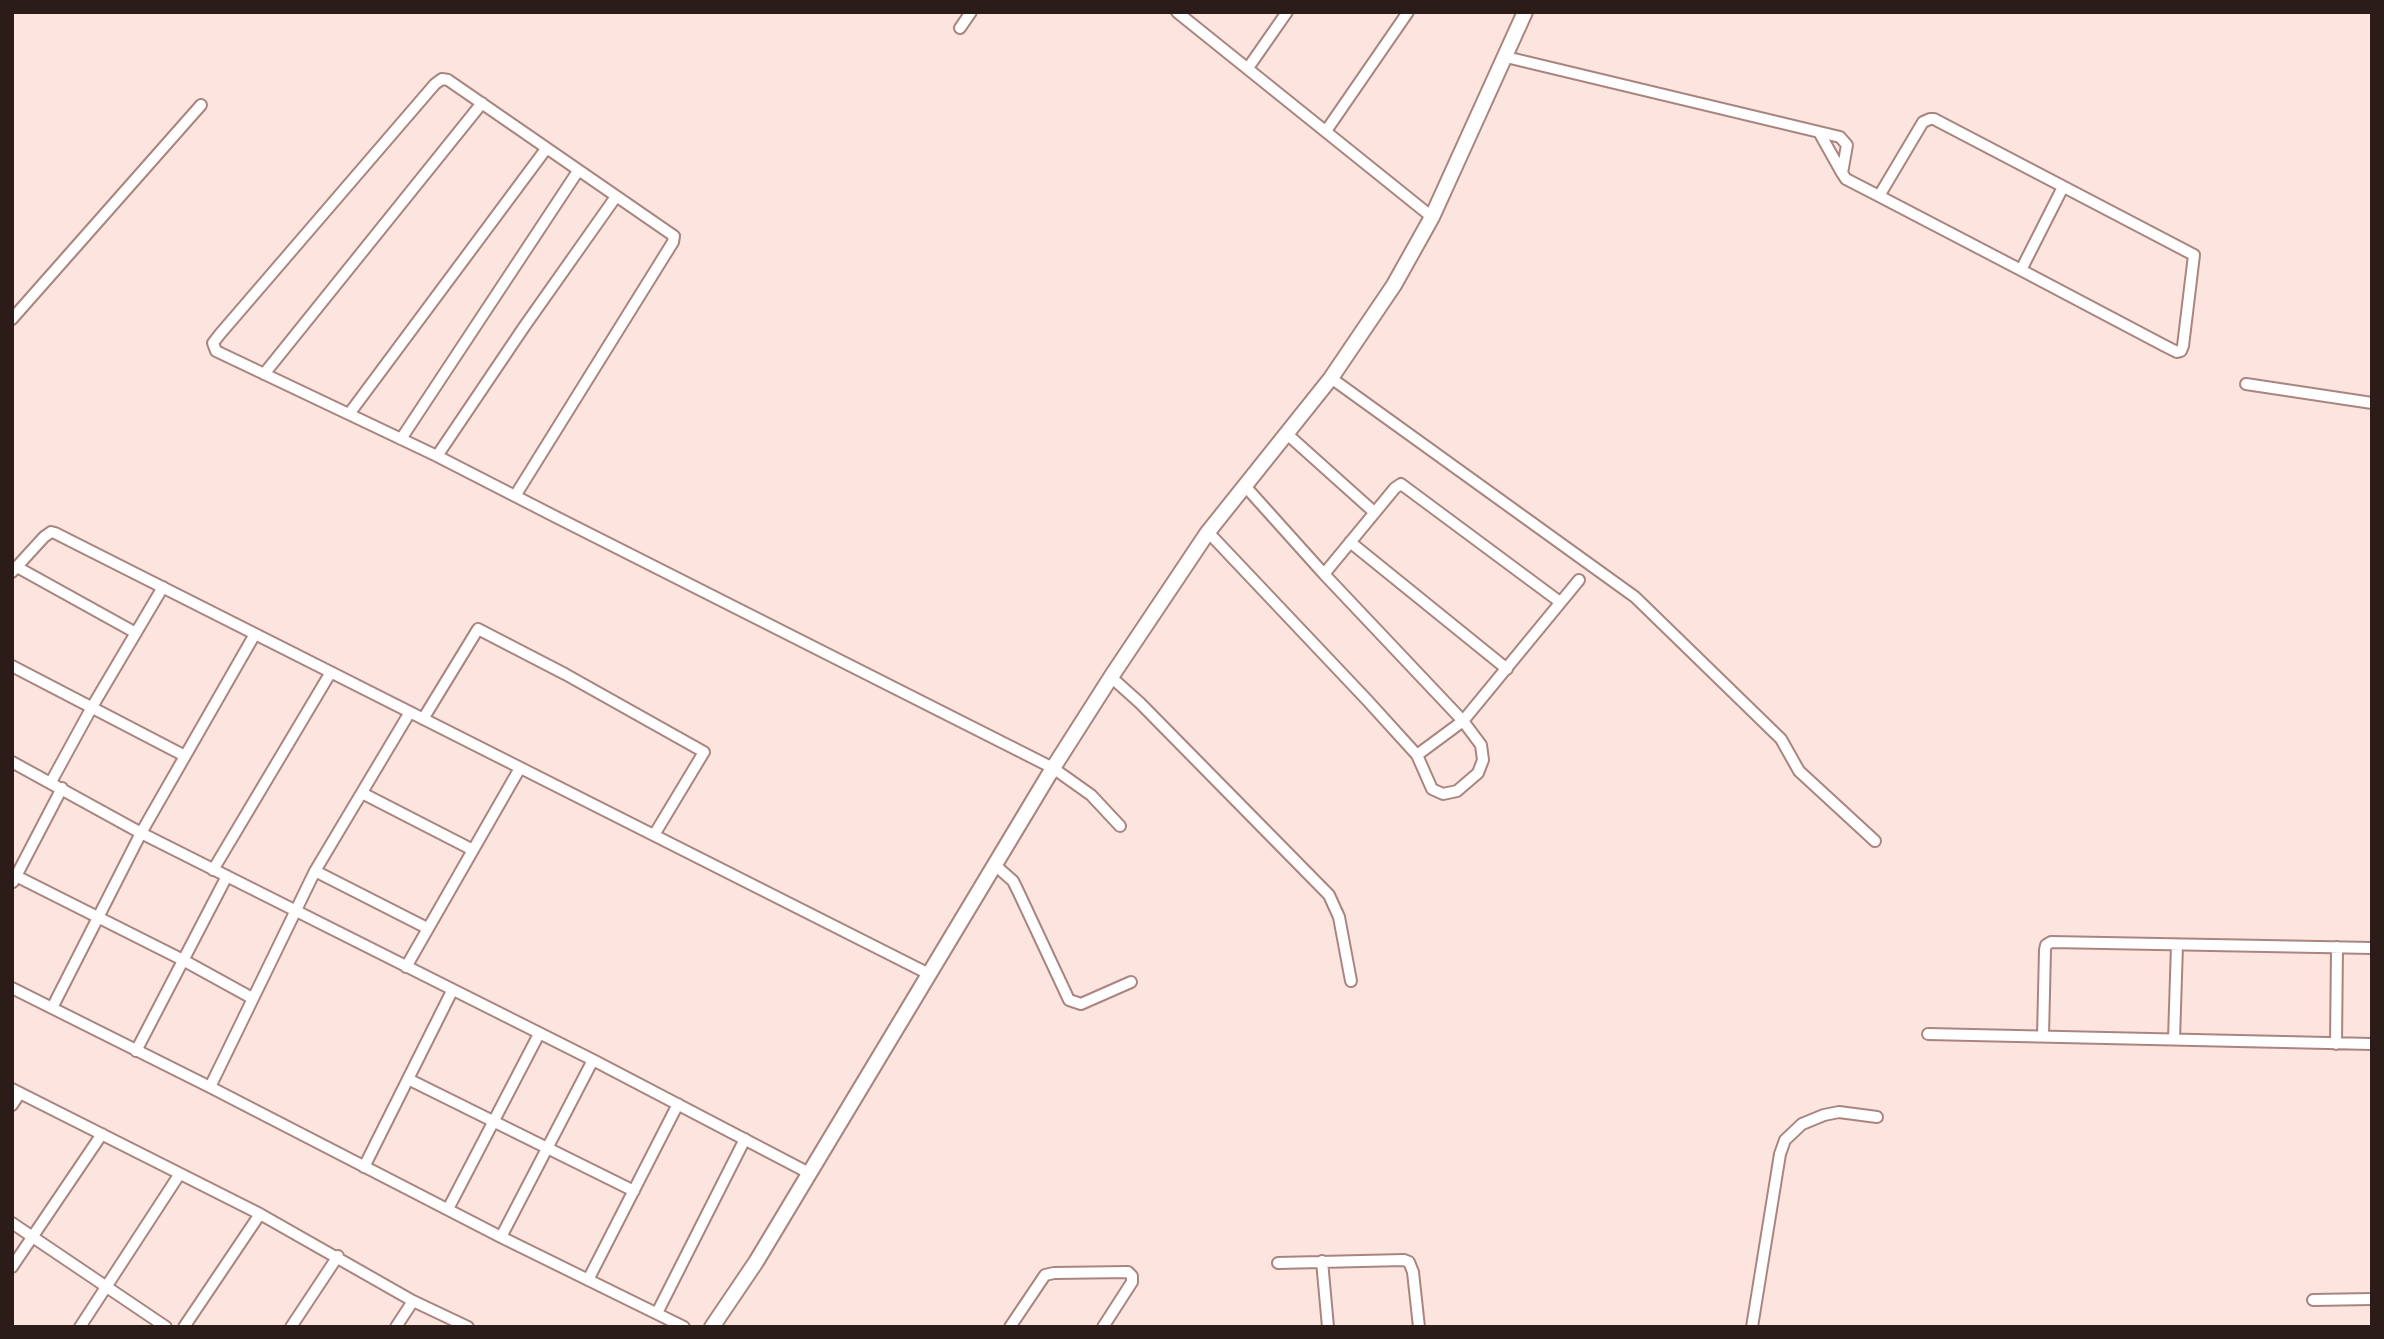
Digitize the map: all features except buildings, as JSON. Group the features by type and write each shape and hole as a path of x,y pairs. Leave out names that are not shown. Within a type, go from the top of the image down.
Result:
{"main road":[{"path":"712,1327 755,1262 1053,768 1111,677 1208,532 1331,378 1394,285 1432,217 1524,13"}],"street":[{"path":"960,28 971,12"},
{"path":"1177,12 1432,217"},
{"path":"1248,68 1287,12"},
{"path":"1326,131 1408,12"},
{"path":"1506,57 1840,137 1846,142 1847,149 1842,173"},
{"path":"514,496 673,242 674,236 615,198 448,79 442,79 213,343 216,351 437,456 514,496 1053,768 1091,794 1121,826"},
{"path":"264,374 482,103"},
{"path":"12,319 201,105"},
{"path":"1819,132 1846,178 1879,196 2177,352 2181,351 2194,255 2063,187 1930,119 1923,122 1879,196"},
{"path":"349,414 546,149"},
{"path":"401,439 578,171"},
{"path":"2021,270 2063,187"},
{"path":"437,456 615,198"},
{"path":"1331,378 1635,597 1781,739 1799,771 1875,841"},
{"path":"2246,384 2372,403"},
{"path":"1287,434 1374,512"},
{"path":"1324,574 1374,512 1401,484 1560,602"},
{"path":"1208,532 1417,755 1432,789 1443,794 1457,792 1478,773 1483,760 1481,745 1463,722 1245,486"},
{"path":"136,633 14,570 51,532 929,974"},
{"path":"1350,542 1507,669"},
{"path":"1417,755 1463,722 1579,580"},
{"path":"51,782 163,587"},
{"path":"423,719 478,629 704,752 654,835"},
{"path":"52,1008 141,833 256,634"},
{"path":"12,666 185,756"},
{"path":"214,870 331,672"},
{"path":"1111,677 1140,703 1329,895 1339,917 1351,981"},
{"path":"210,1087 295,910 410,712"},
{"path":"12,762 141,833 593,1060 809,1173"},
{"path":"406,967 520,768"},
{"path":"62,788 14,879 183,960 252,998"},
{"path":"362,793 473,850"},
{"path":"995,865 1013,881 1069,1000 1081,1004 1131,982"},
{"path":"316,871 427,928"},
{"path":"136,1051 227,876"},
{"path":"2043,1036 2045,950 2048,943 2372,948"},
{"path":"2174,1040 2177,945"},
{"path":"2336,1044 2337,947"},
{"path":"12,988 684,1327"},
{"path":"364,1167 452,990"},
{"path":"448,1209 540,1034"},
{"path":"1927,1034 2372,1044"},
{"path":"501,1237 593,1060"},
{"path":"408,1079 634,1191"},
{"path":"12,1105 16,1091 260,1214 413,1301 468,1327"},
{"path":"588,1280 678,1104"},
{"path":"1752,1327 1780,1154 1785,1140 1802,1124 1824,1115 1839,1112 1877,1117"},
{"path":"12,1267 102,1133"},
{"path":"657,1313 745,1139"},
{"path":"80,1327 179,1175"},
{"path":"184,1327 260,1214"},
{"path":"12,1223 166,1327"},
{"path":"291,1327 338,1256"},
{"path":"1278,1263 1399,1259 1409,1262 1413,1272 1419,1327"},
{"path":"1322,1261 1328,1327"},
{"path":"1010,1327 1049,1273 1128,1272 1132,1276 1132,1282 1103,1327"},
{"path":"2313,1300 2372,1299"},
{"path":"397,1327 413,1301"}]}
